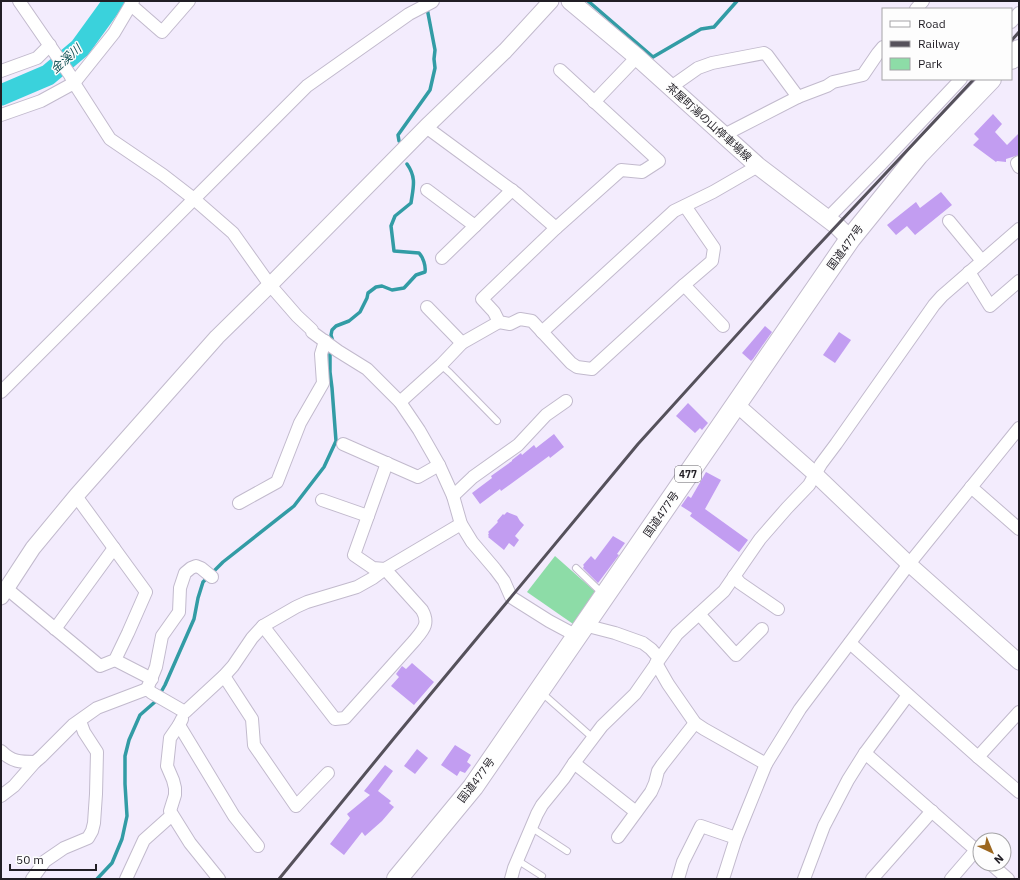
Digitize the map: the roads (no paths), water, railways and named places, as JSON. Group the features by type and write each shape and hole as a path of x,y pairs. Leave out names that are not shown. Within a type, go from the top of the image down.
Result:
{"highway":[{"name":"国道477号","path":"398,878 473,787 850,239 918,155 990,80"}],"main road":[{"name":"茶屋町湯の山停車場線","path":"570,1 637,57 758,166 837,226 850,239"}],"street":[{"path":"19,1 51,47 110,139 163,175 194,199 233,233 270,285 297,316 312,330 312,332 338,351 367,369 400,402 419,430 439,465 452,496 461,524 472,542 504,581 512,597 548,621 581,630 615,633 643,643 651,649 658,660 668,684 695,723 766,764"},
{"path":"1,115 41,101 72,79 114,33 132,3 162,32 189,1"},
{"path":"76,496 146,592 115,660 100,666 55,629 4,592 33,548 76,496 217,337 426,127 505,51 551,1"},
{"path":"1,392 307,86 409,14 433,2"},
{"path":"1012,21 1019,13"},
{"path":"1,71 37,58 51,47"},
{"path":"724,135 798,97 827,86 833,82 863,75 882,48"},
{"path":"671,87 698,68 712,63 764,53 798,97"},
{"path":"594,102 637,57"},
{"path":"499,322 494,312 482,299 556,228 621,170 642,172 659,161 560,70"},
{"path":"827,219 960,80"},
{"path":"426,127 512,190 556,228"},
{"path":"1019,162 1017,163 1019,167"},
{"path":"542,332 674,211 713,192 758,166"},
{"path":"427,190 475,226"},
{"path":"442,258 512,190"},
{"path":"400,402 441,365 462,343 499,322 510,324 520,319 532,322 571,364 577,367 592,369 712,260 714,248 685,206"},
{"path":"948,221 982,261"},
{"path":"511,879 517,860 542,806 602,726 635,694 677,634 724,591 766,533 809,485 821,464 934,305 942,296 1019,229"},
{"path":"969,272 990,306 1019,281"},
{"path":"684,285 723,326"},
{"path":"427,307 462,343"},
{"path":"240,503 277,482 300,423 323,383 322,354 326,342"},
{"path":"452,496 473,477 518,445 546,416 566,401"},
{"path":"736,404 815,474 909,564 1019,662"},
{"path":"723,879 736,838 766,764 800,709 909,564 1019,428"},
{"path":"343,444 418,477 439,465"},
{"path":"263,626 334,718 345,718 423,630 426,621 422,610 385,569 374,568 354,554 388,463"},
{"path":"971,487 1019,529"},
{"path":"322,500 368,516"},
{"path":"219,879 190,843 170,811 175,795 175,788 167,766 170,738 186,712 233,666 252,638 263,626 301,604 357,587 461,524"},
{"path":"55,629 114,548"},
{"path":"150,687 156,667 162,636 179,612 180,588 185,573 196,566 208,574"},
{"path":"734,576 740,583 778,609"},
{"path":"699,614 736,655 762,629"},
{"path":"850,643 1019,792"},
{"path":"115,660 165,700 186,712"},
{"path":"224,676 252,719 254,745 296,806 328,773"},
{"path":"1,796 14,786 35,762 74,725 97,708 150,687"},
{"path":"804,879 824,826 848,780 865,753 908,695"},
{"path":"978,757 1019,712"},
{"path":"33,879 45,861 64,848 88,838 92,831 94,823 98,752 84,732 80,721"},
{"path":"618,837 651,792 658,771 662,765 695,723"},
{"path":"179,725 234,816 258,846"},
{"path":"1,751 13,760 35,762"},
{"path":"865,753 972,847"},
{"path":"574,763 636,812"},
{"path":"872,879 932,811"},
{"path":"126,879 144,840 172,815"},
{"path":"678,879 683,862 701,826 736,838"},
{"path":"951,879 972,858"},
{"path":"1000,872 1008,879"}],"lane":[{"path":"441,365 497,421"},
{"path":"576,568 604,595"},
{"path":"540,690 594,738"},
{"path":"532,828 567,851"},
{"path":"517,860 542,876"}],"waterway":[{"name":"金溪川","path":"1,95 48,75 80,48 114,1"},
{"path":"588,1 653,57 701,29 714,27 737,1"},
{"path":"399,141 398,135 430,90 435,68 435,50 427,8"},
{"path":"332,344 332,330 336,326 349,321 360,312 368,293 376,287 382,286 392,290 404,288 416,275 425,272 424,262 419,253 394,251 391,226 395,216 411,203 413,193 414,183 412,174 407,164"},
{"path":"97,879 112,863 122,839 127,816 125,756 129,740 140,715 156,701 165,685 194,619 203,582 223,562 294,506 324,467 336,441 330,372 331,350"}],"railway":[{"path":"1012,40 1019,32"},
{"path":"279,879 638,444 811,253 973,80"}]}
